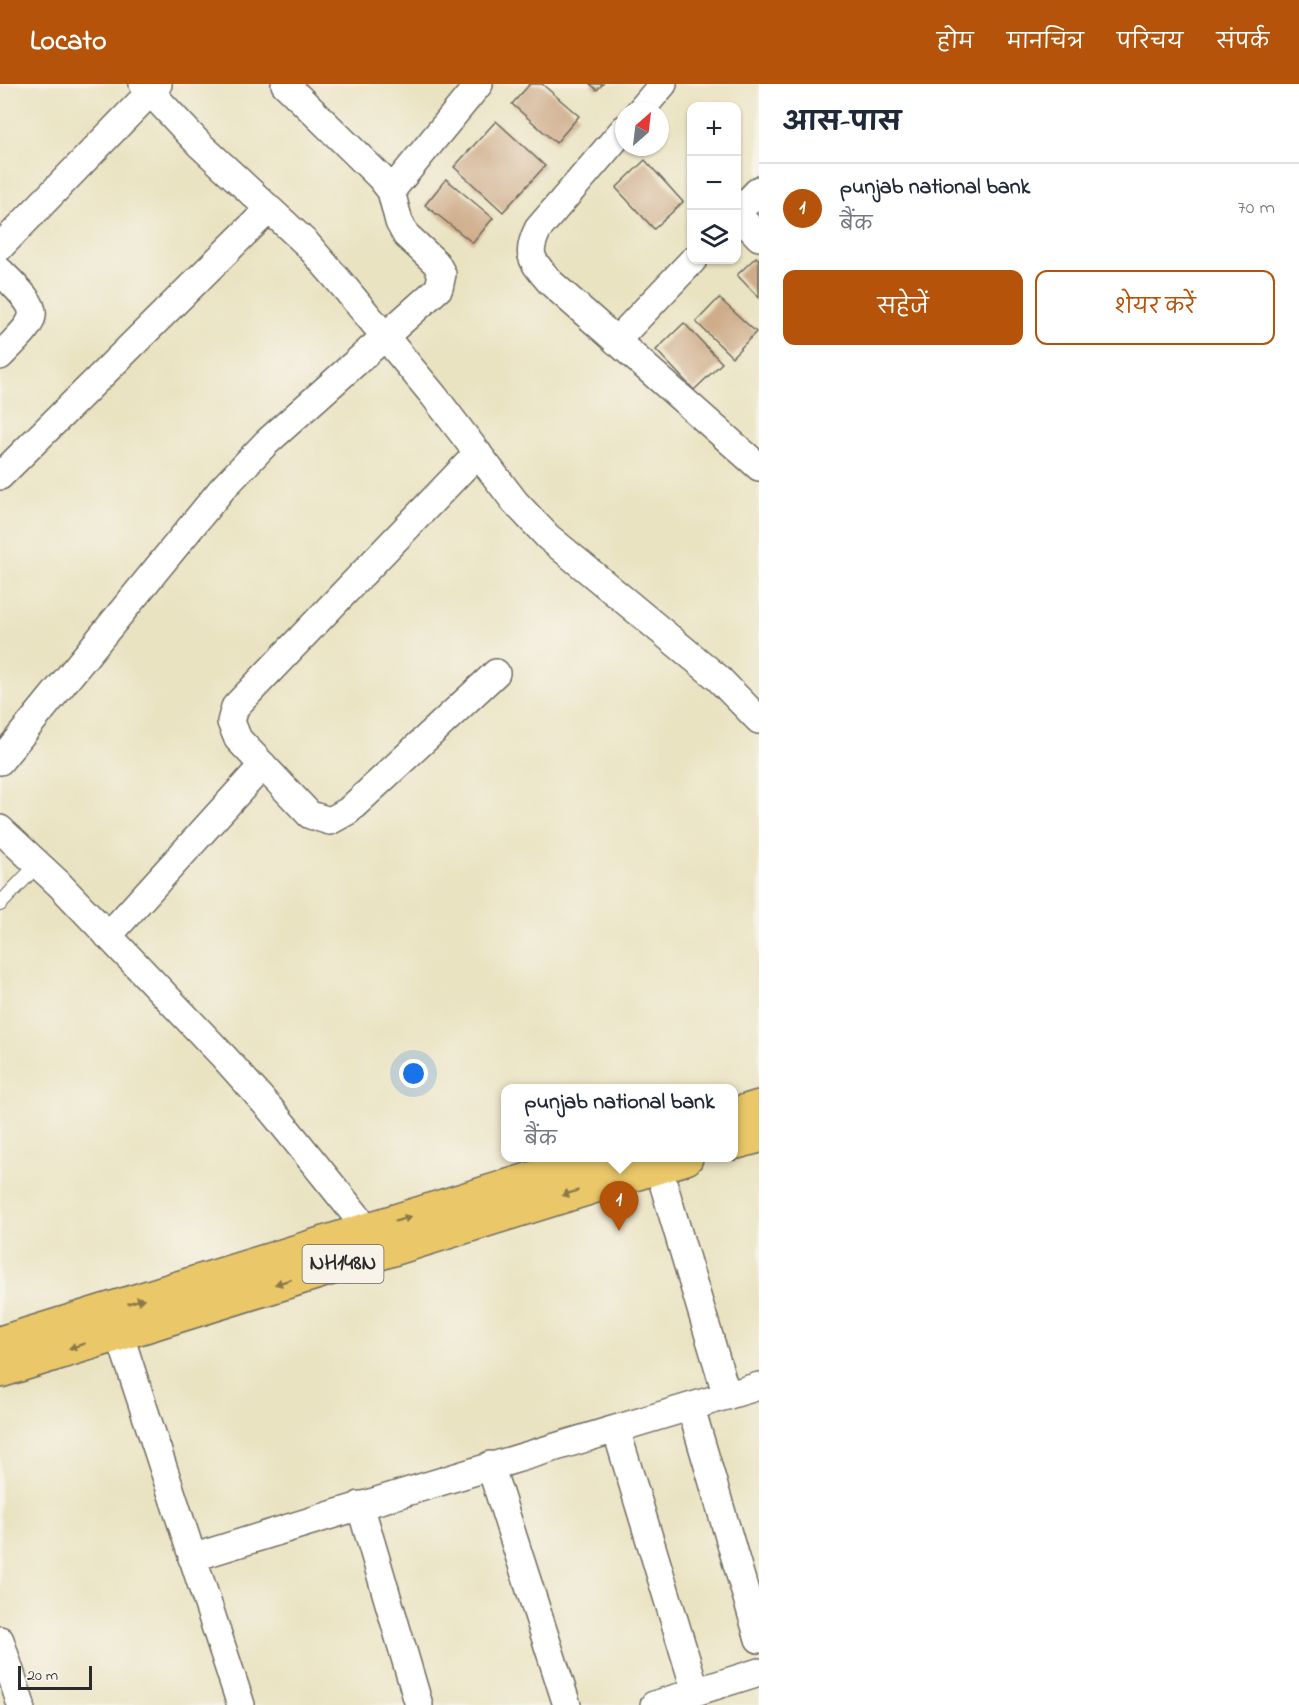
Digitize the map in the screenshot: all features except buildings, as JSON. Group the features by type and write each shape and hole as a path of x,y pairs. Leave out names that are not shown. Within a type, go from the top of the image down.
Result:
{"highway":[{"path":"738,1113 759,1107"},
{"path":"738,1142 759,1136"},
{"name":"NH148N","path":"0,1344 586,1162"},
{"name":"NH148N","path":"0,1371 672,1162"}],"street":[{"path":"0,761 222,489 266,443 439,288 442,274 436,263 406,235 399,222 391,191 380,177 285,84"},
{"path":"391,191 479,84"},
{"path":"648,102 663,84"},
{"path":"0,247 151,87 199,144 307,244 385,337 516,502 548,537 718,678 759,720"},
{"path":"615,139 538,229 530,246 534,262 550,282 759,467"},
{"path":"741,210 759,190"},
{"path":"0,476 269,209"},
{"path":"741,218 759,237"},
{"path":"616,340 689,264"},
{"path":"0,271 29,300 33,315 28,328 0,356"},
{"path":"478,453 235,706 231,722 238,739 310,815 330,821 348,811 496,673"},
{"path":"108,936 263,765"},
{"path":"0,829 38,864 224,1057 272,1111 368,1230"},
{"path":"672,1162 727,1396"},
{"path":"119,1333 241,1705"},
{"path":"192,1558 759,1386"},
{"path":"691,1408 759,1639"},
{"path":"616,1429 696,1692"},
{"path":"490,1466 567,1705"},
{"path":"360,1506 419,1705"},
{"path":"0,1640 21,1705"},
{"path":"654,1705 759,1672"}],"lane":[{"path":"0,904 38,864"}],"place":[{"name":"punjab national bank","path":"619,1231"}]}
